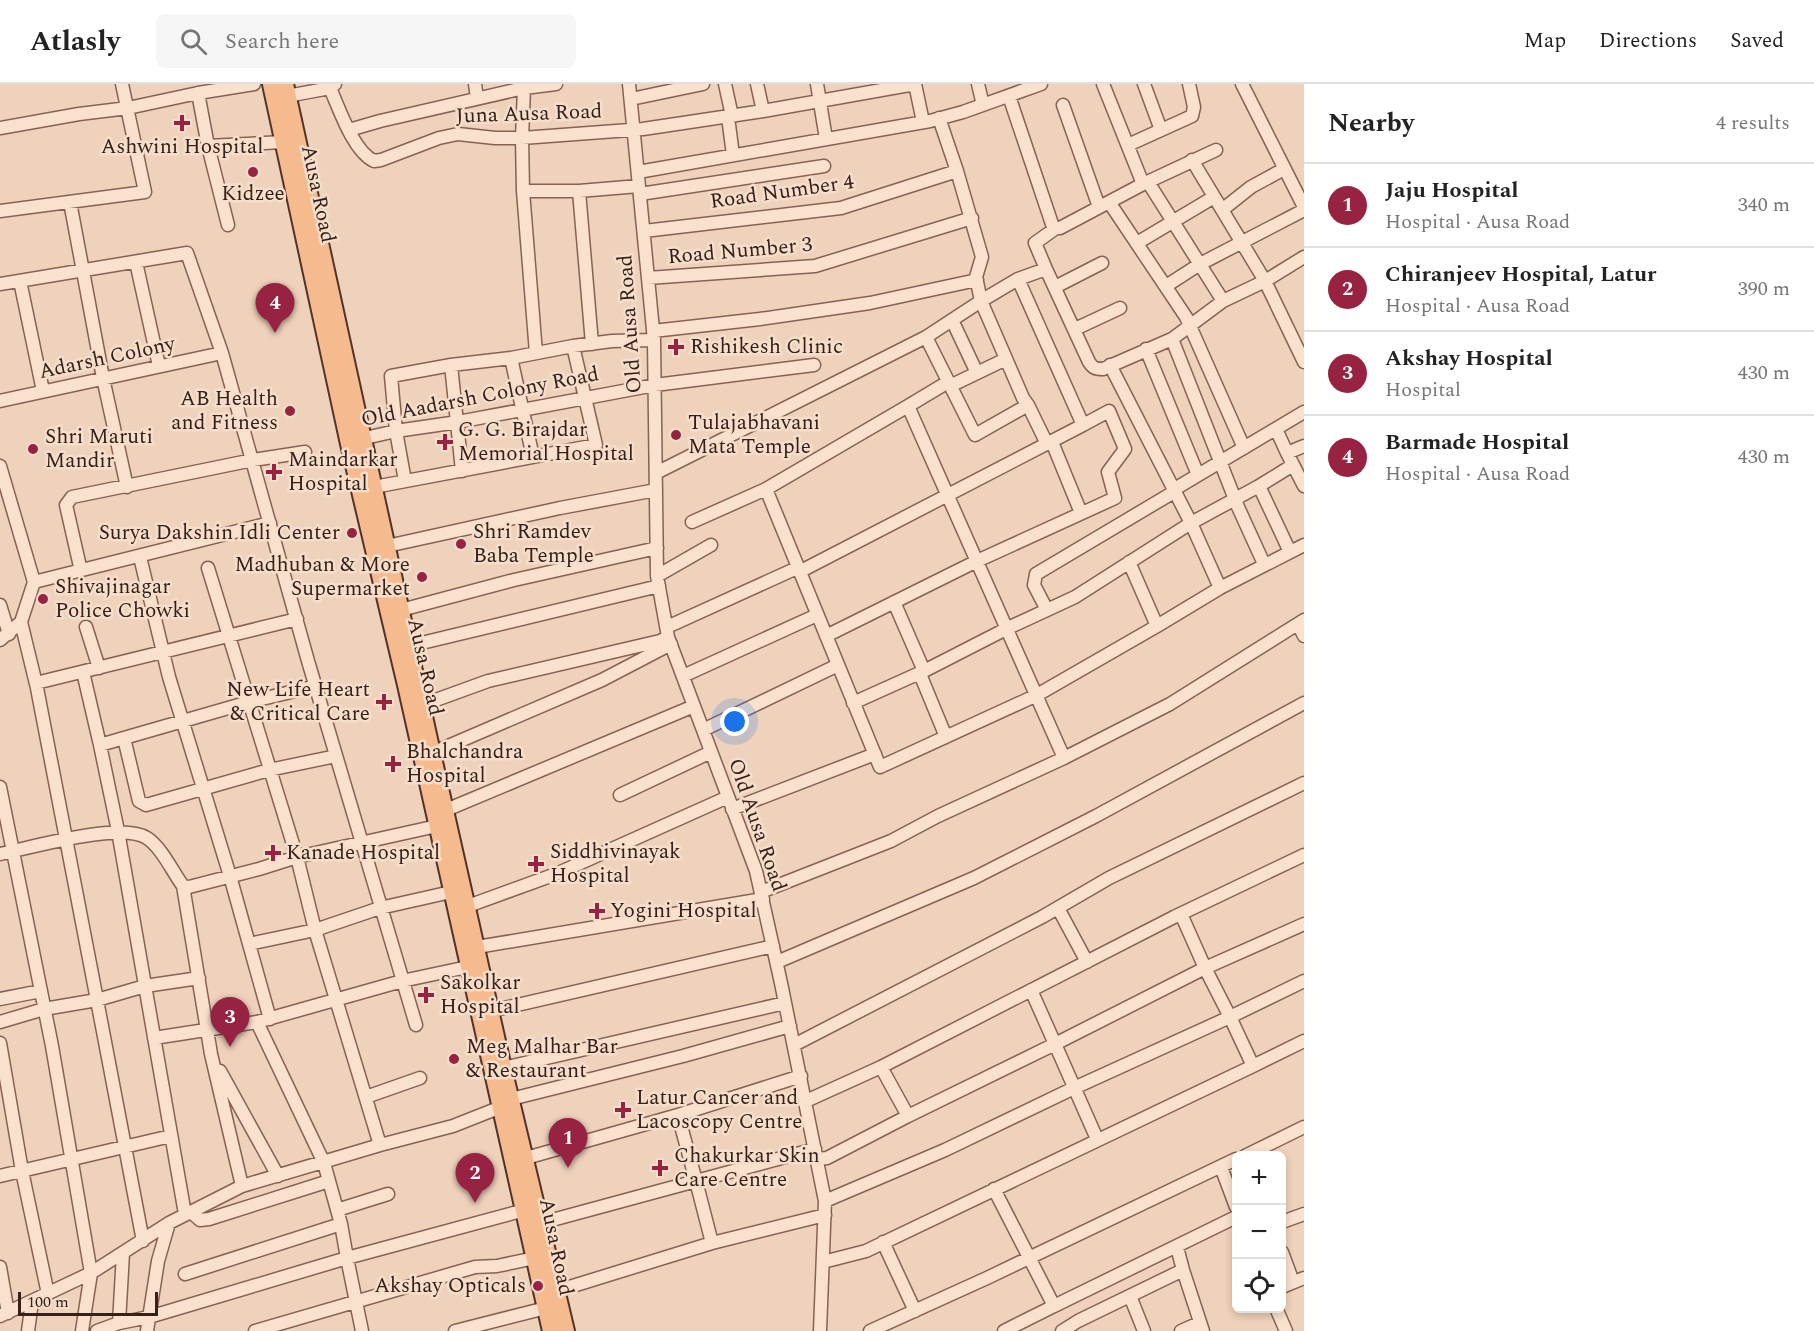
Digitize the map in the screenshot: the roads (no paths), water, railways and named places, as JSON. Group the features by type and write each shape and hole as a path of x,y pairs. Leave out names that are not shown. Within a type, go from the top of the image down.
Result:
{"main road":[{"name":"Ausa Road","path":"279,91 284,142 356,440 451,892 475,965 506,1103 535,1258 549,1298 551,1331"},
{"path":"279,91 356,440 374,487 477,946 475,965 491,1011 503,1068 506,1103 526,1158 541,1223 549,1298 566,1331"}],"street":[{"path":"0,211 145,192 122,84"},
{"path":"0,128 128,108 254,84"},
{"path":"475,84 477,98"},
{"path":"349,130 477,98 556,84"},
{"name":"Old Ausa Road","path":"629,84 654,336 658,581 669,636 756,871 777,962 825,1201 820,1331"},
{"path":"630,99 662,88 704,84"},
{"path":"725,84 733,155"},
{"path":"757,84 763,111"},
{"path":"817,84 826,139"},
{"path":"915,84 923,122"},
{"name":"Juna Ausa Road","path":"333,86 349,130 363,152 374,160 458,134 522,138 633,130 730,117 915,84"},
{"path":"978,84 983,105"},
{"path":"638,172 923,122 983,105 1041,84"},
{"path":"1102,84 1146,183 1174,222 1223,302"},
{"path":"1144,84 1161,130"},
{"path":"1128,145 1192,116 1194,113 1189,84"},
{"path":"279,91 333,86"},
{"path":"1166,286 1200,264 1304,208 1246,86"},
{"path":"524,88 523,191 536,353"},
{"path":"198,93 208,146 228,225"},
{"path":"1008,96 1053,227 1056,228"},
{"path":"1063,105 1104,204 1137,243 1190,326 1244,448"},
{"path":"939,118 972,218 982,257 977,280 981,301 1023,398 1050,443 1081,513"},
{"path":"208,146 284,142"},
{"path":"1216,150 1056,228 1035,243 1092,368 1103,369 1172,339 1223,302 1265,281 1304,256"},
{"path":"1192,160 1265,281 1304,362"},
{"path":"523,191 640,190 824,166"},
{"path":"1222,210 1251,187 1284,169"},
{"name":"Road Number 4","path":"644,231 841,208 957,171"},
{"path":"579,190 592,344"},
{"path":"1137,243 1214,197"},
{"path":"70,202 103,378 127,487"},
{"name":"Road Number 3","path":"648,278 815,266 972,218"},
{"path":"0,284 188,253 222,353 336,756 416,1025"},
{"path":"136,262 159,366"},
{"path":"1055,287 1102,263"},
{"path":"656,473 926,337 1018,279 1046,268"},
{"path":"1018,279 1083,424"},
{"path":"405,482 396,431 391,376 573,346 870,303 977,280"},
{"path":"20,281 43,391"},
{"path":"1075,329 1120,308"},
{"path":"952,320 977,373"},
{"path":"926,337 975,435 1028,405"},
{"path":"1172,339 1235,499 1264,564"},
{"path":"374,487 596,445 573,346"},
{"path":"1146,349 1198,475"},
{"name":"Adarsh Colony","path":"0,401 222,353"},
{"path":"511,358 533,457"},
{"path":"692,522 766,489 908,406 949,384 1006,359"},
{"path":"451,365 462,471"},
{"name":"Old Aadarsh Colony Road","path":"356,440 655,385 814,365"},
{"path":"1110,365 1191,523 1220,588"},
{"path":"908,406 1064,758"},
{"path":"422,705 488,681 660,641 948,496 1109,411 1125,449 1108,472 1115,498 977,561 826,636"},
{"path":"1047,610 1034,585 1036,574 1304,412"},
{"path":"1276,429 1304,486"},
{"path":"1287,453 1304,446"},
{"path":"81,571 66,505 72,497 253,460 305,452"},
{"path":"853,703 1075,597 1191,523 1293,465"},
{"path":"0,466 34,582 21,622 4,637"},
{"path":"1259,486 1290,552"},
{"path":"766,489 880,767 1036,694 1220,588 1304,545"},
{"path":"387,546 560,508 656,490"},
{"path":"34,582 270,523"},
{"path":"409,646 658,581 711,545"},
{"path":"401,610 514,580 657,548"},
{"path":"140,557 182,721 230,876 270,1019"},
{"path":"1129,562 1157,626"},
{"path":"208,568 297,857 315,930 380,1144"},
{"path":"894,602 945,737"},
{"path":"0,605 4,637"},
{"path":"683,676 817,615"},
{"path":"36,684 297,619"},
{"path":"21,622 68,840 142,1241"},
{"path":"477,946 762,896 891,841 938,816 1064,758 1170,704 1301,622 1304,636"},
{"path":"86,627 99,668"},
{"path":"432,753 603,680 669,636"},
{"path":"703,730 838,665"},
{"path":"83,672 118,831 171,1136 188,1213 200,1220 209,1219 329,1181"},
{"path":"100,745 249,702 316,686"},
{"path":"777,962 974,878 1096,816 1304,703"},
{"path":"446,810 694,706"},
{"path":"124,738 139,801 146,805 269,770 336,756"},
{"path":"620,795 711,752"},
{"path":"468,906 556,874 730,803 875,754"},
{"path":"794,1045 1059,908 1109,878 1304,783"},
{"path":"0,787 73,1161 91,1273 82,1331"},
{"path":"183,886 189,887 297,857 437,826"},
{"path":"0,854 118,831 139,833 149,839 183,886 211,1054 242,1186"},
{"path":"806,1101 880,1067 1180,914 1304,855"},
{"path":"249,944 315,930 380,908 451,892"},
{"path":"1059,908 1087,962"},
{"path":"1180,914 1252,1066"},
{"path":"541,1223 696,1181 816,1154 827,1158 1205,968 1304,924"},
{"path":"491,1011 773,946"},
{"path":"154,1038 257,1022 402,981 475,965"},
{"path":"0,1022 44,1009 97,1000 145,986 199,978"},
{"path":"825,1201 945,1150 1304,981"},
{"path":"1031,990 1097,1139"},
{"path":"0,999 41,991"},
{"path":"503,1068 785,1003"},
{"path":"257,1022 324,1163 341,1224 362,1331"},
{"path":"0,1267 4,1314 91,1273 169,1223 242,1186 324,1163 380,1144 453,1126 506,1103 790,1026"},
{"path":"823,1262 866,1251 1304,1041"},
{"path":"0,1043 22,1171 48,1294"},
{"path":"211,1054 278,1176"},
{"path":"880,1067 908,1116"},
{"path":"526,1158 678,1115 801,1076"},
{"path":"366,1097 420,1078"},
{"path":"678,1115 712,1243"},
{"path":"1253,1151 1304,1127"},
{"path":"0,1176 73,1161 171,1136"},
{"path":"870,1331 1030,1258 1232,1161"},
{"path":"1221,1167 1235,1205"},
{"path":"994,1189 1054,1306"},
{"path":"337,1210 388,1194"},
{"path":"97,1331 347,1258 525,1210"},
{"path":"1286,1220 1304,1214"},
{"path":"455,1331 712,1243 825,1215"},
{"path":"1004,1331 1232,1219"},
{"path":"147,1331 158,1261 169,1223"},
{"path":"185,1274 341,1224"},
{"path":"883,1242 915,1311"},
{"path":"1177,1247 1201,1327 1181,1331"},
{"path":"119,1323 123,1253"},
{"path":"255,1331 475,1267 497,1266 535,1258"},
{"path":"1284,1259 1293,1282"},
{"path":"1062,1331 1084,1325 1130,1296 1183,1270"},
{"path":"1130,1296 1144,1331"},
{"path":"28,1331 32,1302"},
{"path":"1278,1313 1286,1331"}],"place":[{"name":"Ashwini Hospital","path":"182,123"},
{"name":"Kidzee","path":"253,172"},
{"name":"Barmade Hospital","path":"275,333"},
{"name":"Rishikesh Clinic","path":"676,347"},
{"name":"AB Health and Fitness","path":"290,411"},
{"name":"Tulajabhavani Mata Temple","path":"676,435"},
{"name":"G. G. Birajdar Memorial Hospital","path":"445,442"},
{"name":"Shri Maruti Mandir","path":"33,449"},
{"name":"Maindarkar Hospital","path":"274,472"},
{"name":"Surya Dakshin Idli Center","path":"352,533"},
{"name":"Shri Ramdev Baba Temple","path":"461,544"},
{"name":"Madhuban & More Supermarket","path":"422,577"},
{"name":"Shivajinagar Police Chowki","path":"43,599"},
{"name":"New Life Heart & Critical Care","path":"384,702"},
{"name":"Bhalchandra Hospital","path":"393,764"},
{"name":"Kanade Hospital","path":"273,853"},
{"name":"Siddhivinayak Hospital","path":"536,864"},
{"name":"Yogini Hospital","path":"597,911"},
{"name":"Sakolkar Hospital","path":"426,995"},
{"name":"Akshay Hospital","path":"230,1047"},
{"name":"Meg Malhar Bar & Restaurant","path":"454,1059"},
{"name":"Latur Cancer and Lacoscopy Centre","path":"623,1110"},
{"name":"Jaju Hospital","path":"568,1168"},
{"name":"Chakurkar Skin Care Centre","path":"660,1168"},
{"name":"Chiranjeev Hospital, Latur","path":"475,1203"},
{"name":"Akshay Opticals","path":"538,1286"}]}
